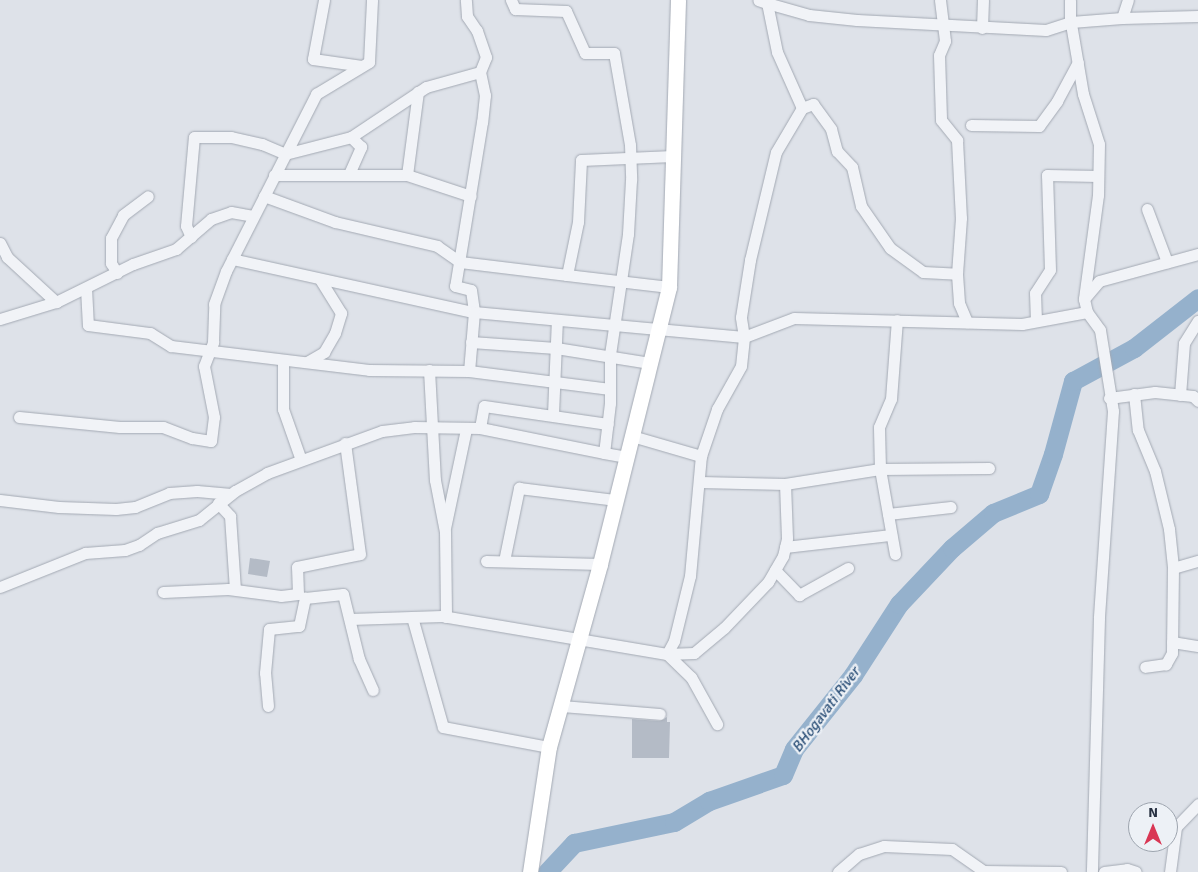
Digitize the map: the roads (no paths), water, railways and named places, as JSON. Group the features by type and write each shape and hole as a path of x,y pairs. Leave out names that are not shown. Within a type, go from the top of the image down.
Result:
{"street":[{"path":"324,0 313,59 362,66"},
{"path":"19,417 120,427 163,427 211,441 214,417 204,366 213,342 214,304 232,259 316,94 369,62 372,0"},
{"path":"466,0 467,16 477,31 486,57 480,72 485,95 471,196 455,286 471,290 474,312 469,370"},
{"path":"510,0 515,9 566,11 585,53 614,53 630,158 628,234 616,326 610,354 608,424 604,453"},
{"path":"530,872 549,747 600,564 669,287 678,0"},
{"path":"940,0 945,42 939,55 941,120 957,140 961,218 957,274 959,303 967,322"},
{"path":"982,28 983,0"},
{"path":"1070,0 1071,22 1083,94 1099,144 1098,176 1084,299 1087,312 1100,330 1108,392 1113,412 1099,618 1092,872"},
{"path":"1122,18 1128,0"},
{"path":"762,2 809,15 982,28 1046,30 1071,22 1122,18 1198,16"},
{"path":"762,2 777,52 802,108"},
{"path":"971,125 1039,126 1057,101 1078,62"},
{"path":"191,237 186,226 194,137 231,137 262,144 285,154 351,137 418,92 455,77 480,72"},
{"path":"407,175 418,92"},
{"path":"667,654 674,641 690,576 701,456 717,410 741,366 744,337 741,317 750,260 776,152 802,108 814,104 831,130 837,151 852,167 861,206 890,248 923,272 957,274"},
{"path":"349,174 361,147 351,137"},
{"path":"567,275 578,222 581,160 673,156"},
{"path":"274,175 407,175 471,196"},
{"path":"1036,321 1035,293 1050,270 1047,175 1098,176"},
{"path":"117,272 111,263 111,238 123,215 148,196"},
{"path":"264,196 335,222 437,246 460,262 669,287"},
{"path":"1147,209 1167,262"},
{"path":"0,319 56,302 117,272 176,249 211,219 231,212 253,216"},
{"path":"0,243 7,257 56,302"},
{"path":"1084,299 1099,281 1198,254"},
{"path":"232,259 320,280 474,312 744,337 794,318 967,322 1036,321 1087,312"},
{"path":"307,362 324,352 335,333 341,313 320,280"},
{"path":"86,288 88,325 150,333 171,346 369,370 469,370 610,389"},
{"path":"553,414 557,320"},
{"path":"895,554 880,469 879,427 891,399 897,320"},
{"path":"1180,395 1184,343 1198,321"},
{"path":"471,342 610,354 650,363"},
{"path":"283,360 283,409 301,460"},
{"path":"429,370 434,480 445,532 446,617"},
{"path":"1108,392 1134,394 1155,392 1193,396 1198,401"},
{"path":"1134,394 1138,430 1155,471 1170,530 1173,568 1172,642 1166,664 1145,667"},
{"path":"480,428 484,406 553,414 608,424"},
{"path":"0,587 85,553 125,550 138,545 157,533 199,520 231,494 267,473 382,431 431,427 480,428 627,457"},
{"path":"445,532 466,429"},
{"path":"632,436 701,456"},
{"path":"163,592 235,589 280,596 298,594 297,567 360,554 345,443"},
{"path":"700,482 785,484 880,469 989,468"},
{"path":"350,619 446,617 579,641 667,654 694,653 724,628 768,582 775,570 785,547 785,484"},
{"path":"504,560 519,488 616,500"},
{"path":"0,500 59,507 116,509 136,507 169,493 197,491 231,494"},
{"path":"218,503 230,516 235,589"},
{"path":"888,514 951,507"},
{"path":"785,547 892,535"},
{"path":"486,561 600,564"},
{"path":"1173,568 1198,561"},
{"path":"775,570 799,595 848,568"},
{"path":"268,706 265,672 269,629 299,626 305,598 343,594 359,659 373,690"},
{"path":"412,617 443,727 549,747"},
{"path":"1172,642 1198,646"},
{"path":"667,654 691,677 717,724"},
{"path":"561,706 660,714"},
{"path":"1170,872 1176,827 1198,804"},
{"path":"838,872 858,854 884,846 952,849 983,871 1061,872"},
{"path":"1104,872 1127,869 1136,872"}],"waterway":[{"name":"BHogavati River","path":"547,872 574,843 674,822 709,801 783,775 794,749 853,675 899,604 952,548 993,513 1039,494 1053,454 1073,381 1134,348 1198,298"}]}
